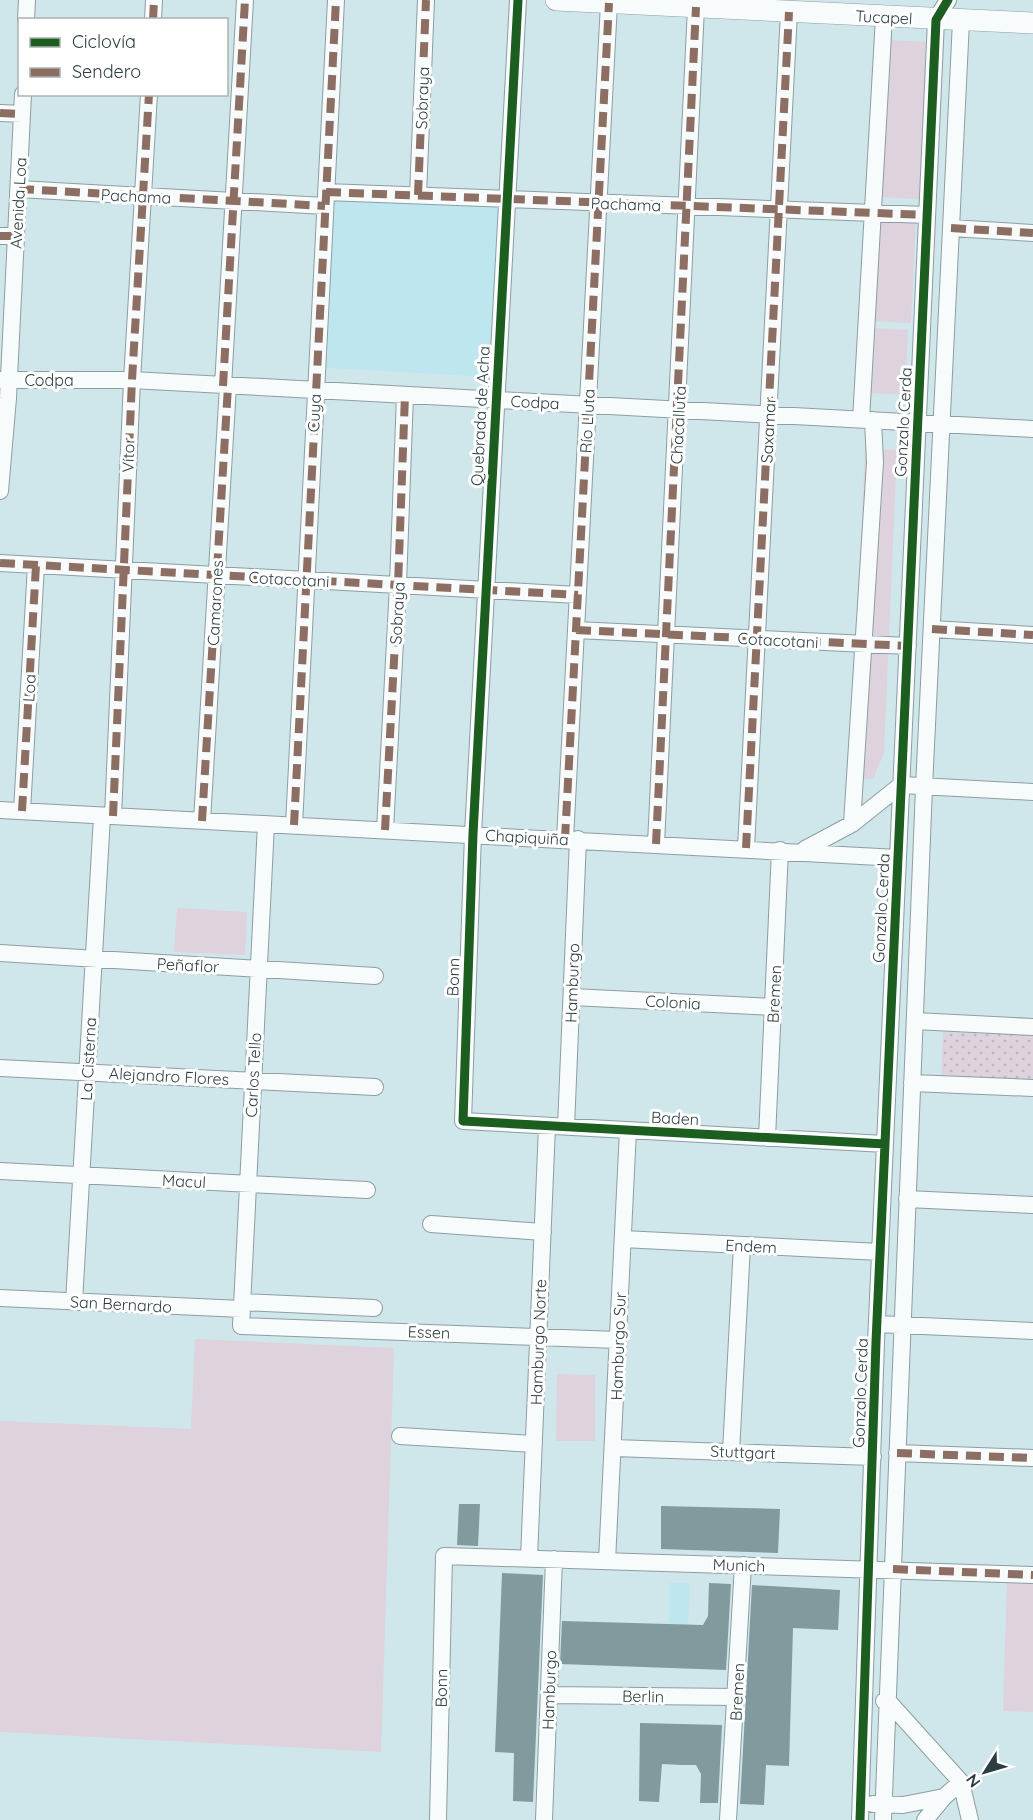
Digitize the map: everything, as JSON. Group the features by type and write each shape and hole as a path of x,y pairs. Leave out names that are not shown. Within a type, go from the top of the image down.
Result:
{"main road":[{"name":"Tucapel","path":"556,0 696,7 727,4 789,12 1033,24"}],"street":[{"path":"26,18 27,0"},
{"path":"153,18 154,0"},
{"name":"Camarones","path":"202,820 217,575 245,0"},
{"name":"Cuya","path":"294,825 336,0"},
{"name":"Sobraya","path":"418,195 426,0"},
{"name":"Quebrada de Acha","path":"473,834 518,0"},
{"name":"Gonzalo Cerda","path":"860,1811 880,1252 936,20 948,0"},
{"name":"Río Lluta","path":"572,839 576,630 609,3"},
{"name":"Chacalluta","path":"656,843 679,410 696,7"},
{"name":"Saxamar","path":"746,848 789,12"},
{"name":"Gonzalo Cerda","path":"852,824 874,462 867,420 884,17"},
{"path":"883,1812 924,787 961,21"},
{"name":"Avenida Loa","path":"0,491 8,236 18,189 23,96"},
{"name":"Vítor","path":"107,816 149,96"},
{"path":"0,112 22,114"},
{"name":"Pachama","path":"18,189 234,201 418,195 927,215"},
{"path":"951,228 1033,233"},
{"name":"Codpa","path":"4,380 132,381 1033,429"},
{"name":"Sobraya","path":"385,830 405,395"},
{"name":"Cotacotani","path":"0,563 578,595"},
{"name":"Loa","path":"22,812 36,565"},
{"path":"932,629 1033,635"},
{"name":"Cotacotani","path":"576,630 908,646"},
{"path":"801,851 852,824 901,785 1033,792"},
{"name":"Chapiquiña","path":"0,810 656,843 898,858"},
{"name":"La Cisterna","path":"75,1302 93,959 107,816"},
{"name":"Carlos Tello","path":"242,1312 266,824"},
{"name":"Bonn","path":"463,1122 473,834"},
{"name":"Hamburgo","path":"566,1127 572,997 572,839"},
{"name":"Bremen","path":"767,1138 780,850"},
{"name":"Peñaflor","path":"0,953 375,976"},
{"name":"Colonia","path":"572,997 773,1007"},
{"path":"915,1021 1033,1027"},
{"name":"Alejandro Flores","path":"0,1068 375,1087"},
{"path":"912,1083 1033,1088"},
{"name":"Baden","path":"463,1122 885,1144"},
{"name":"Hamburgo Norte","path":"529,1558 547,1126"},
{"name":"Hamburgo Sur","path":"607,1561 628,1130"},
{"name":"Macul","path":"0,1171 367,1190"},
{"path":"908,1199 1033,1205"},
{"path":"431,1224 543,1232"},
{"name":"Endem","path":"623,1239 880,1252"},
{"path":"731,1452 742,1245"},
{"name":"San Bernardo","path":"0,1298 242,1312 374,1308"},
{"name":"Essen","path":"242,1312 538,1336 618,1340"},
{"path":"877,1324 1033,1331"},
{"path":"400,1436 534,1444"},
{"name":"Stuttgart","path":"614,1448 873,1457"},
{"path":"897,1453 1033,1458"},
{"name":"Bonn","path":"438,1820 444,1556"},
{"name":"Munich","path":"444,1556 1033,1575"},
{"name":"Hamburgo","path":"544,1820 554,1559"},
{"name":"Bremen","path":"728,1820 743,1565"},
{"name":"Berlin","path":"549,1695 737,1697"},
{"path":"864,1700 888,1701 961,1782 970,1820"},
{"path":"925,1820 944,1797 961,1782"},
{"path":"860,1811 883,1812 903,1805 944,1797"}],"shaded area":[{"path":"888,40 927,42 919,199 880,197"},
{"path":"334,195 498,204 490,377 327,368"},
{"path":"878,216 916,218 911,323 873,321"},
{"path":"870,328 908,330 905,395 867,393"},
{"path":"865,448 897,450 884,753 873,779 851,777"},
{"path":"177,908 247,912 245,955 174,952"},
{"path":"943,1032 1033,1035 1033,1088 941,1085"},
{"path":"195,1339 394,1348 381,1752 0,1732 0,1421 191,1429"},
{"path":"557,1374 595,1375 595,1441 556,1441"},
{"path":"1007,1579 1033,1580 1033,1712 1003,1711"},
{"path":"669,1583 690,1583 688,1625 669,1624"}],"building":[{"path":"459,1504 480,1504 478,1546 457,1545"},
{"path":"661,1506 780,1509 778,1553 661,1549"},
{"path":"502,1573 543,1575 533,1802 513,1801 514,1753 495,1752"},
{"path":"709,1583 731,1584 726,1670 560,1664 562,1621 703,1625 708,1616"},
{"path":"752,1585 840,1590 838,1630 793,1628 789,1766 766,1765 764,1805 740,1804"},
{"path":"640,1723 722,1725 718,1803 700,1803 701,1774 696,1765 662,1764 659,1802 639,1801"}],"marked path":[{"path":"153,18 154,0"},
{"path":"223,386 245,0"},
{"path":"294,825 336,0"},
{"path":"418,195 426,0"},
{"path":"565,839 609,3"},
{"path":"656,844 696,7"},
{"path":"746,848 789,12"},
{"path":"113,816 132,380 149,96"},
{"path":"0,113 22,114"},
{"path":"19,189 325,206"},
{"path":"326,192 927,215"},
{"path":"951,228 1033,233"},
{"path":"0,236 16,236"},
{"path":"202,821 228,386"},
{"path":"385,830 405,395"},
{"path":"0,563 578,595"},
{"path":"22,811 36,565"},
{"path":"932,629 1033,635"},
{"path":"576,630 908,646"},
{"path":"897,1453 1033,1458"},
{"path":"893,1569 1033,1575"}],"cycle path":[{"path":"518,0 473,834 463,1121 885,1144"},
{"path":"860,1820 876,1342 936,20 948,0"}]}
